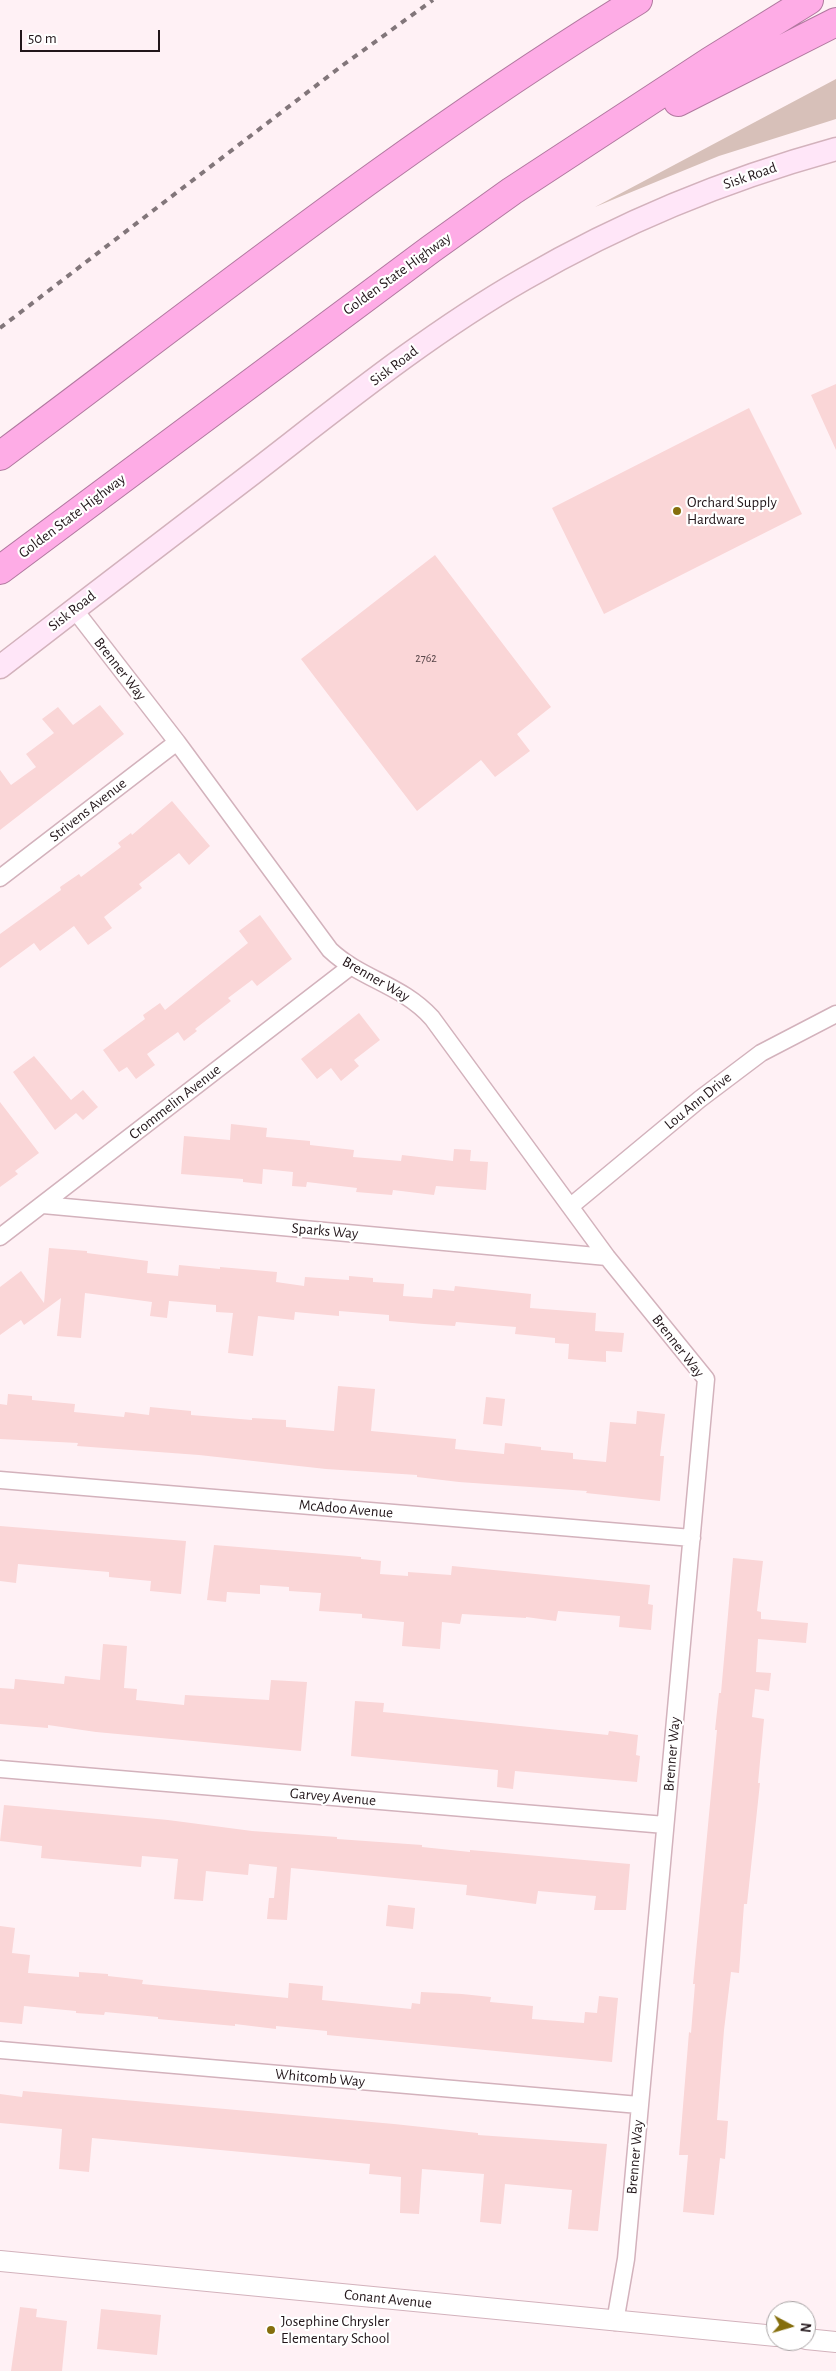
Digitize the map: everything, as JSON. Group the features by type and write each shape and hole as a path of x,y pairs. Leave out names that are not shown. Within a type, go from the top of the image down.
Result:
{"highway":[{"path":"0,456 390,163 575,16 602,0"},
{"path":"390,163 584,33 638,0"},
{"name":"Golden State Highway","path":"0,570 431,249 512,191 709,62 809,0"},
{"path":"512,191 719,80 836,22"}],"main road":[{"name":"Sisk Road","path":"0,667 410,353 523,279 610,233 659,210 755,174 836,149"}],"street":[{"name":"Brenner Way","path":"74,609 176,742 330,950 350,967 401,991 418,1003 571,1206 607,1258 706,1379 626,2258 615,2322"},
{"name":"Strivens Avenue","path":"0,878 176,742"},
{"name":"Crommelin Avenue","path":"0,1237 350,967"},
{"name":"Lou Ann Drive","path":"571,1206 700,1099 761,1052 836,1014"},
{"name":"Sparks Way","path":"43,1205 607,1258"},
{"name":"McAdoo Avenue","path":"0,1480 692,1538"},
{"name":"Garvey Avenue","path":"0,1769 665,1825"},
{"name":"Whitcomb Way","path":"0,2050 639,2105"},
{"name":"Conant Avenue","path":"0,2261 766,2335"},
{"path":"816,2340 836,2342"}],"shaded area":[{"path":"836,79 836,119 719,156 595,207"}],"building":[{"path":"836,384 836,450 811,395"},
{"name":"Orchard Supply Hardware","path":"749,408 802,514 604,614 552,508"},
{"path":"435,555 551,707 517,734 530,751 495,777 481,760 417,811 301,659"},
{"path":"100,705 124,734 0,830 0,770 11,785 36,767 26,754 54,733 42,719 58,707 73,725"},
{"path":"172,801 210,846 189,865 179,853 139,884 142,888 104,917 112,928 88,945 74,926 40,951 34,943 0,968 0,934 61,890 60,887 79,874 81,877 121,847 118,843 131,833 132,835"},
{"path":"260,915 292,959 257,986 252,980 228,998 231,1001 195,1029 197,1031 184,1041 178,1032 147,1054 155,1065 136,1079 127,1067 119,1072 103,1050 145,1019 143,1015 160,1003 165,1010 248,943 239,931"},
{"path":"359,1013 380,1040 354,1060 359,1066 341,1081 331,1068 317,1079 301,1059"},
{"path":"34,1056 71,1100 83,1090 98,1107 83,1120 76,1113 55,1130 13,1072"},
{"path":"0,1102 39,1153 15,1171 18,1174 0,1187"},
{"path":"231,1124 267,1128 266,1137 310,1141 310,1145 354,1150 353,1157 401,1161 402,1155 453,1161 454,1149 471,1150 470,1161 488,1162 486,1190 436,1186 434,1195 393,1190 392,1195 356,1192 357,1188 307,1182 306,1187 292,1186 293,1172 263,1169 262,1184 243,1182 243,1179 181,1174 184,1136 230,1140"},
{"path":"49,1248 87,1251 87,1253 148,1261 147,1273 178,1276 179,1265 220,1269 220,1267 277,1272 276,1282 304,1286 305,1277 349,1280 349,1276 373,1278 373,1282 404,1284 403,1296 432,1298 433,1289 454,1291 455,1286 531,1294 530,1308 596,1313 595,1331 624,1333 622,1352 606,1351 606,1362 568,1359 569,1344 555,1343 555,1338 515,1334 516,1327 456,1322 455,1326 389,1321 389,1315 339,1311 339,1316 295,1312 294,1320 258,1316 253,1356 228,1353 233,1313 216,1312 216,1305 169,1301 167,1318 150,1316 152,1302 85,1293 81,1338 57,1336 61,1298 24,1325 21,1320 0,1335 0,1287 21,1271 44,1303"},
{"path":"338,1386 375,1389 371,1431 456,1439 455,1449 504,1454 505,1443 541,1447 541,1450 573,1453 573,1459 606,1462 610,1422 636,1424 637,1411 665,1414 660,1456 664,1456 660,1501 586,1493 587,1491 459,1482 417,1477 417,1475 326,1469 199,1455 77,1446 78,1443 0,1439 0,1404 7,1405 8,1394 32,1396 32,1400 75,1404 74,1412 124,1417 125,1412 149,1415 150,1407 191,1411 191,1415 252,1420 252,1418 286,1420 286,1427 334,1431"},
{"path":"486,1397 505,1399 502,1426 483,1424"},
{"path":"0,1526 186,1541 181,1594 150,1591 151,1581 109,1577 109,1572 18,1564 16,1583 0,1581"},
{"path":"214,1545 361,1557 361,1559 381,1561 380,1574 408,1576 408,1572 451,1575 452,1566 650,1585 648,1604 653,1605 651,1630 619,1627 620,1616 558,1611 556,1621 526,1617 462,1614 460,1624 442,1622 440,1649 402,1646 404,1622 362,1618 362,1614 319,1611 321,1593 289,1591 289,1587 260,1585 260,1594 227,1592 226,1602 207,1600"},
{"path":"733,1558 763,1561 757,1611 761,1612 761,1619 808,1623 806,1643 758,1639 756,1672 771,1673 769,1691 755,1689 752,1717 764,1719 758,1783 760,1783 747,1904 744,1904 739,1973 731,1972 724,2030 717,2120 728,2121 725,2159 720,2158 714,2215 683,2212 688,2155 679,2155 717,1730 715,1730 719,1693 721,1693"},
{"path":"103,1644 127,1646 124,1688 137,1689 136,1700 184,1705 185,1695 269,1700 271,1680 307,1682 301,1751 96,1732 48,1725 48,1728 0,1724 0,1688 14,1689 15,1679 64,1684 65,1676 100,1680"},
{"path":"355,1701 384,1703 383,1712 608,1735 609,1731 638,1735 636,1755 640,1756 637,1782 515,1771 513,1789 497,1787 498,1770 351,1756"},
{"path":"4,1805 168,1820 252,1831 422,1845 422,1847 470,1852 470,1850 630,1864 626,1910 594,1910 596,1896 538,1891 536,1904 466,1895 467,1885 291,1868 287,1920 267,1919 269,1898 274,1898 277,1867 249,1864 248,1875 206,1871 203,1901 174,1899 178,1859 142,1856 141,1867 41,1858 42,1846 0,1841"},
{"path":"388,1905 415,1908 413,1929 386,1926"},
{"path":"0,1926 15,1928 12,1953 30,1955 28,1973 79,1977 79,1972 108,1974 108,1976 143,1980 142,1984 288,1998 289,1983 323,1986 322,2000 411,2009 412,2003 420,2004 421,1992 462,1994 491,1997 490,2002 533,2006 532,2019 584,2023 585,2012 597,2013 599,1996 618,1998 612,2062 327,2035 327,2031 276,2026 276,2029 235,2024 235,2026 105,2012 104,2015 76,2013 76,2011 24,2006 22,2024 0,2022"},
{"path":"23,2091 394,2124 478,2133 478,2135 607,2144 598,2231 568,2229 572,2190 505,2184 501,2224 480,2222 484,2174 422,2169 419,2214 400,2213 401,2177 369,2174 370,2164 92,2138 89,2172 59,2169 62,2129 0,2123 0,2094 22,2097"},
{"path":"20,2307 37,2309 36,2317 67,2321 62,2371 11,2371"},
{"path":"101,2309 161,2315 157,2355 97,2349"}],"railway":[{"path":"0,328 343,65 433,0"}],"place":[{"name":"Orchard Supply Hardware","path":"677,511"},
{"name":"Josephine Chrysler Elementary School","path":"271,2330"}]}
